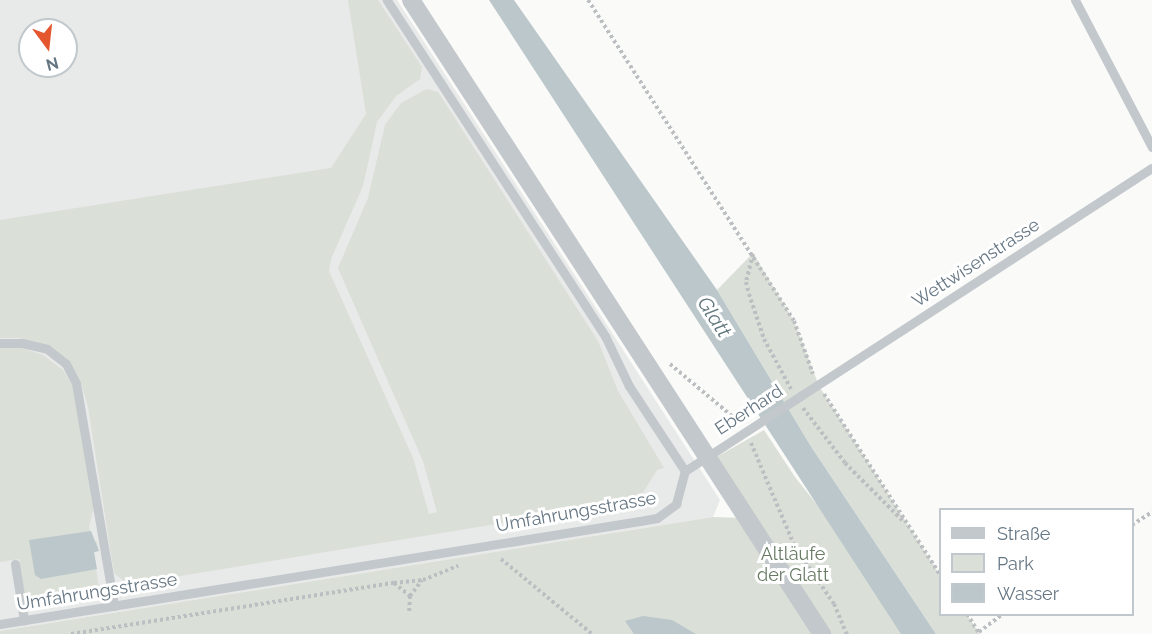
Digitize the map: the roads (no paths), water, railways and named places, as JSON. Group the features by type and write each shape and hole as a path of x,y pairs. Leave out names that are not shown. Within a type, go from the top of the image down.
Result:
{"street":[{"path":"411,0 710,455 822,634"}],"lane":[{"path":"387,0 605,336 629,386 685,471"},
{"path":"1075,0 1152,147"},
{"name":"Wettwisenstrasse","path":"802,395 1152,168"},
{"path":"0,343 22,343 47,349 66,364 76,383 114,606"},
{"name":"Eberhard","path":"685,471 802,395"},
{"name":"Umfahrungsstrasse","path":"0,624 657,518 676,504 685,471"},
{"path":"15,564 24,620"}],"water":[{"name":"Glatt","path":"489,0 514,0 717,290 810,445 936,634 901,634"},
{"path":"91,531 99,551 94,552 97,569 41,579 35,575 29,540"},
{"path":"643,616 672,620 696,634 634,634 625,621"}],"park label":[{"name":"Altläufe der Glatt","path":"793,565"}]}
